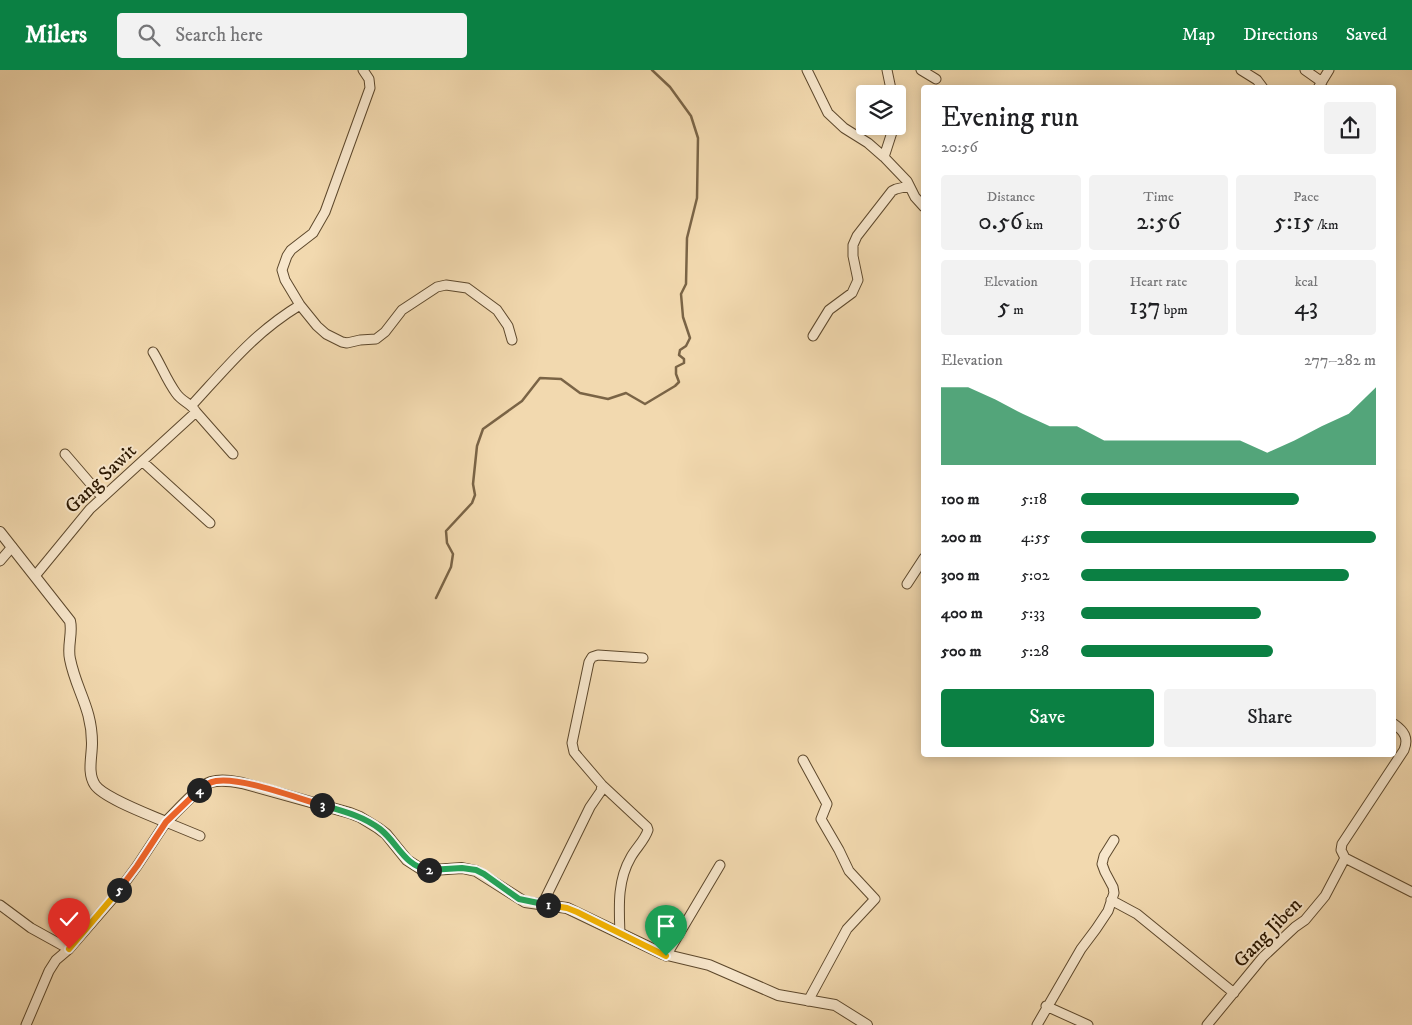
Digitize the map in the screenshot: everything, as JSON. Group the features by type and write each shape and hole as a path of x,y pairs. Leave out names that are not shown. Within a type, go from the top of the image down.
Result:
{"street":[{"path":"363,70 369,79 370,88 325,212 317,227 291,250 282,270 300,305 326,334 335,340 348,343 371,340 380,336 402,310 437,287 446,285 467,288 497,310 508,326 512,340"},
{"path":"807,70 828,113 844,128 884,156 907,182 915,198 921,204"},
{"path":"887,70 890,85"},
{"path":"921,70 936,79"},
{"path":"1241,70 1257,80 1261,85"},
{"path":"1305,70 1320,85 1329,70"},
{"path":"884,156 891,135"},
{"path":"813,336 829,310 852,292 858,280 853,256 857,236 892,192 909,186"},
{"name":"Gang Sawit","path":"35,576 102,496 143,462 194,409 252,340 275,321 300,305"},
{"path":"153,352 176,394 194,409 233,454"},
{"path":"66,454 102,496"},
{"path":"143,462 210,523"},
{"path":"0,532 70,621 69,657 91,718 91,773 94,782 100,790 108,795 200,836"},
{"path":"0,561 12,547"},
{"path":"907,584 921,563"},
{"path":"620,934 619,897 625,870 630,858 648,830 602,785 574,752 572,743 589,662 592,657 598,655 643,658"},
{"path":"1396,726 1402,730 1408,742 1342,844 1342,850 1345,858 1412,892"},
{"path":"802,760 827,804 821,819 849,871 875,898 847,928 808,1001"},
{"path":"26,1025 49,971 56,960 69,949 115,896 166,822 205,784 218,780 242,782 360,817 386,834 407,860 421,868 433,870 462,868 476,870 519,899 542,905 567,908 666,956 708,965 767,991 788,998 834,1005 867,1025"},
{"path":"542,905 588,812 602,791 602,785"},
{"path":"1037,1025 1046,1006 1081,949 1105,916 1111,900 1113,887 1102,864 1104,856 1114,840"},
{"name":"Gang Jiben","path":"1207,1025 1263,957 1305,920 1325,896 1345,858"},
{"path":"666,956 720,865"},
{"path":"1111,900 1137,914 1234,992"},
{"path":"0,905 31,928 69,949"},
{"path":"1046,1006 1088,1025"}],"waterway":[{"path":"436,598 451,567 453,554 447,543 446,531 472,503 475,495 473,484 477,446 483,429 522,401 540,378 561,379 580,393 608,399 626,393 645,404 679,382 676,367 684,363 684,359 679,355 680,350 686,346 690,338 683,317 681,294 686,284 687,238 697,198 698,138 691,116 670,87 652,70"}],"route":[{"path":"69,949 115,896 166,822 205,784 218,780 242,782 350,813 369,822 386,834 407,860 414,865 433,870 462,868 476,870 519,899 526,902 567,908 666,956"}]}
